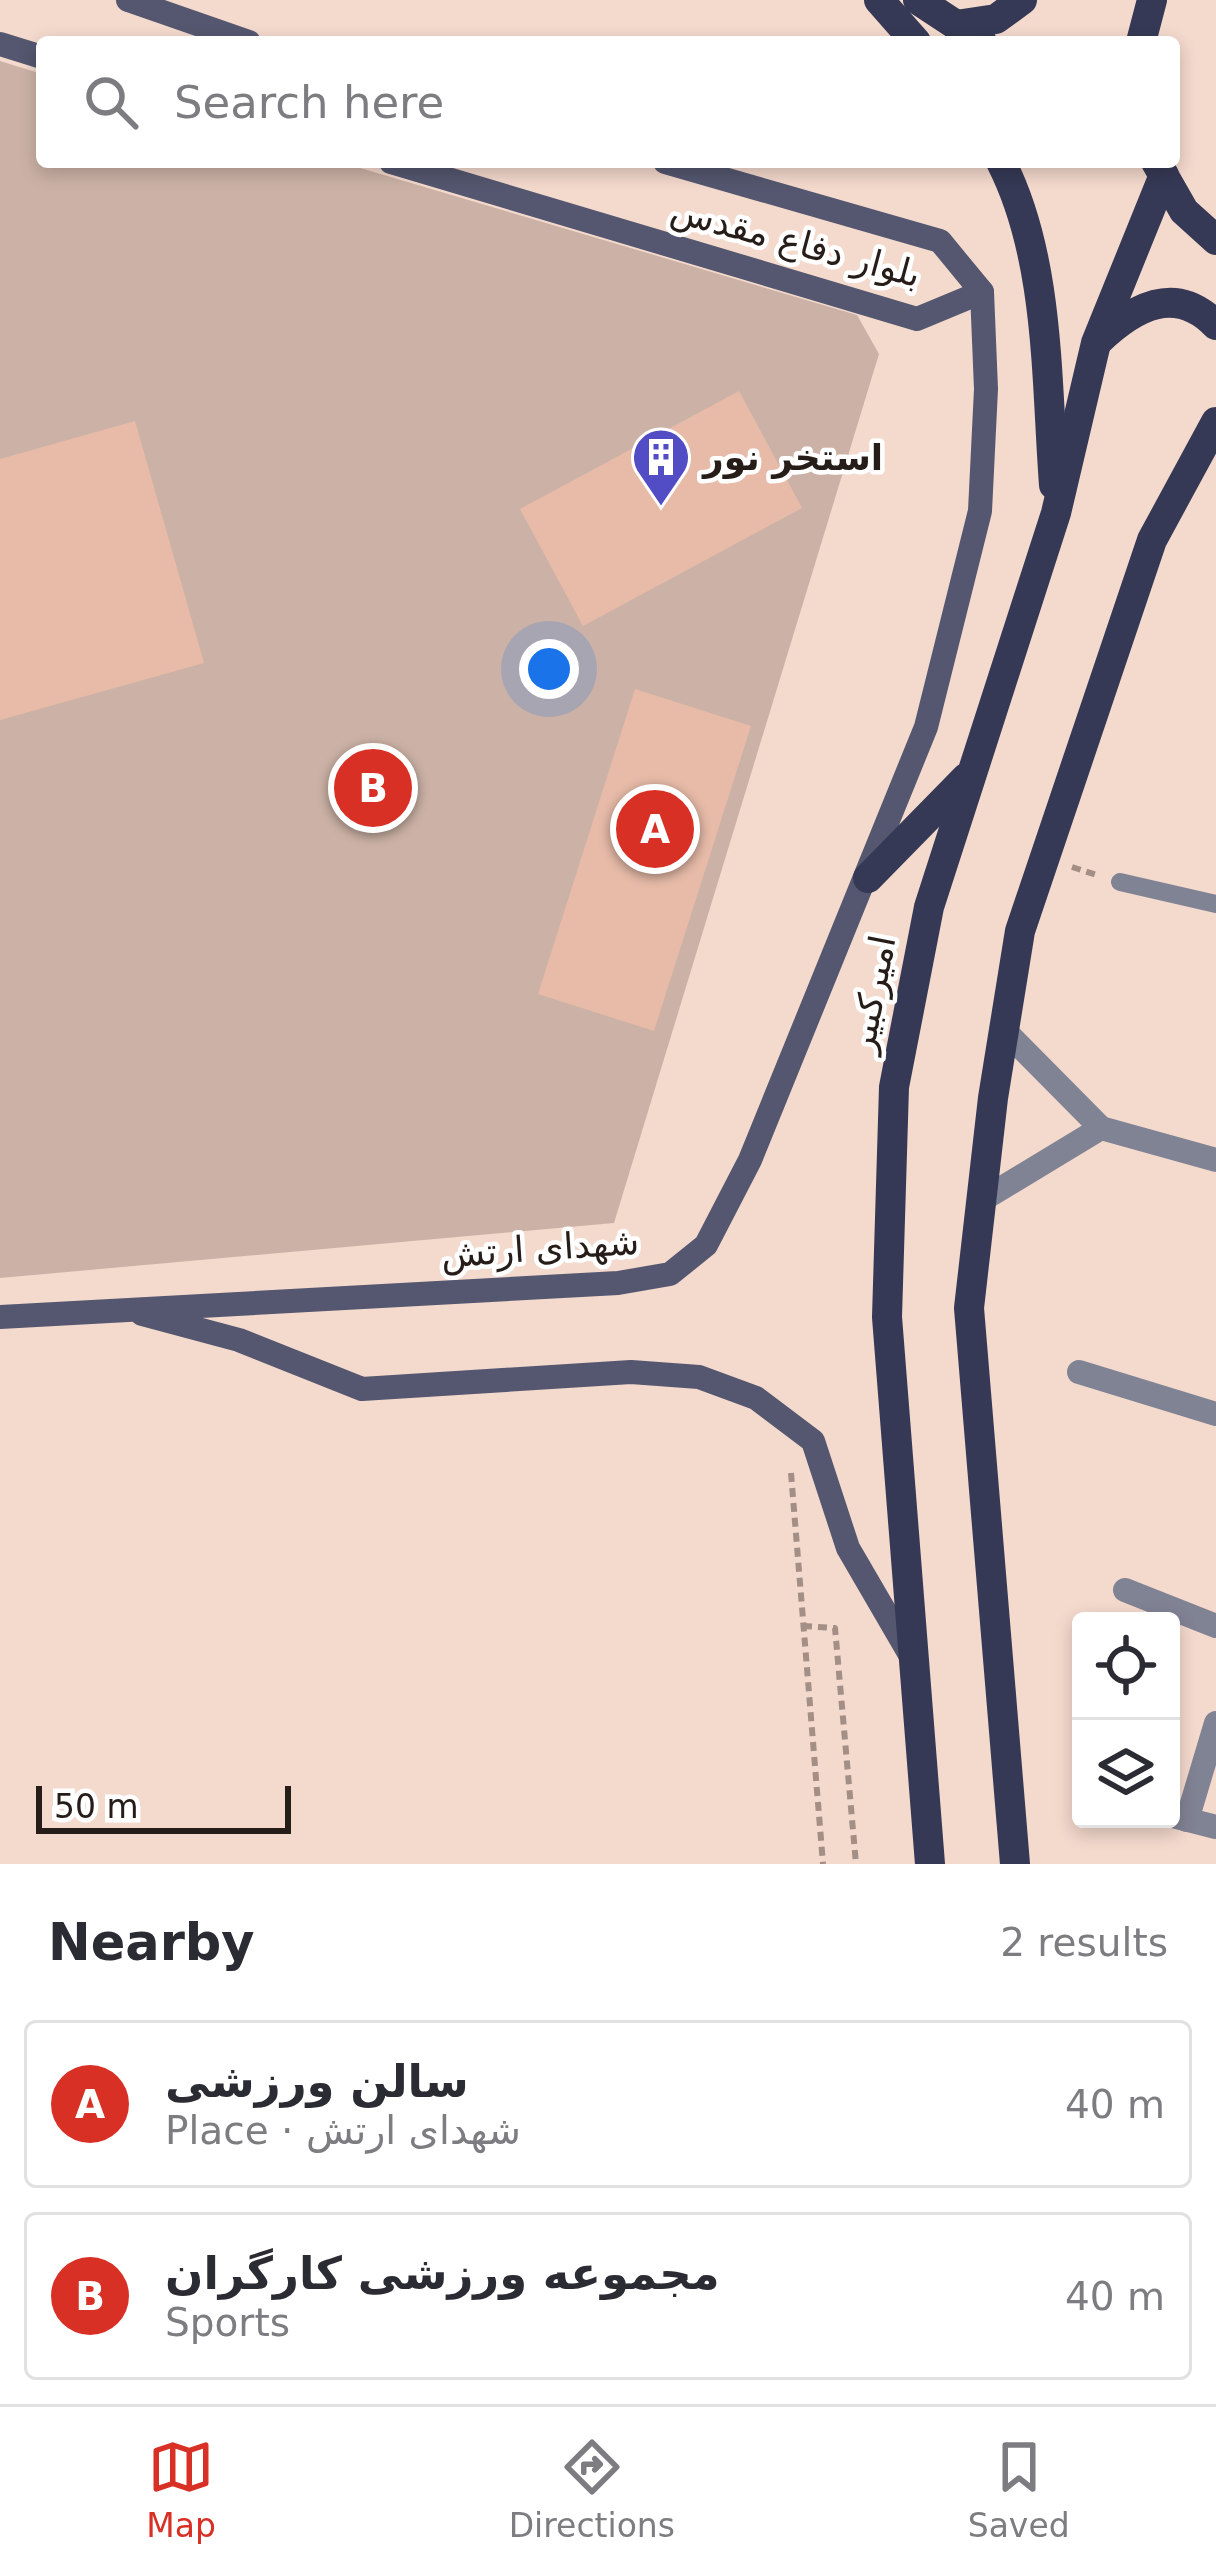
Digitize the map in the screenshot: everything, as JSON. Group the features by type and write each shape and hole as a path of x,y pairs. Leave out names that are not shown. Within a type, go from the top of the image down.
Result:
{"main road":[{"path":"879,0 911,36"},
{"path":"918,0 969,33 1022,0"},
{"path":"1143,36 1152,0"},
{"path":"1004,168 1019,197 1041,311 1056,513"},
{"path":"1160,168 1184,211 1216,239"},
{"name":"امیرکبیر","path":"930,1864 886,1317 894,1087 929,907 1056,513 1096,343 1160,168"},
{"path":"1096,343 1148,304 1175,300 1200,308 1216,325"},
{"path":"1015,1864 970,1308 1004,1030 1020,931 1153,540 1216,422"},
{"path":"868,878 974,769"}],"street":[{"path":"128,0 201,35"},
{"path":"0,44 36,55"},
{"name":"بلوار دفاع مقدس","path":"411,168 917,319 982,292 940,241 686,168"},
{"name":"شهدای ارتش","path":"0,1317 111,1307 618,1282 670,1274 706,1245 751,1160 926,727 980,511 986,388 982,292"},
{"path":"1004,1030 1101,1128 1216,1160"},
{"path":"982,1200 1101,1128"},
{"name":"شهدای ارتش","path":"111,1307 195,1325 362,1389 631,1372 699,1377 756,1398 813,1441"},
{"path":"1079,1372 1216,1414"},
{"path":"813,1441 848,1548 914,1660"},
{"path":"1125,1591 1216,1626"},
{"path":"1180,1815 1216,1723"},
{"path":"1180,1818 1216,1827"}],"lane":[{"path":"1120,882 1216,904"}],"path":[{"path":"1045,858 1120,882"},
{"path":"813,1441 789,1458 823,1864"},
{"path":"803,1626 835,1628 856,1864"}],"shaded area":[{"path":"0,61 36,72 36,168 360,168 857,315 879,354 614,1223 0,1278"}],"building":[{"name":"استخر نور","path":"739,391 802,508 583,626 520,509"},
{"path":"135,421 204,663 0,720 0,459"},
{"path":"635,689 751,726 654,1031 538,994"}],"place":[{"name":"استخر نور","path":"661,508"},
{"name":"مجموعه ورزشی کارگران","path":"373,788"},
{"name":"سالن ورزشی","path":"655,829"}]}
